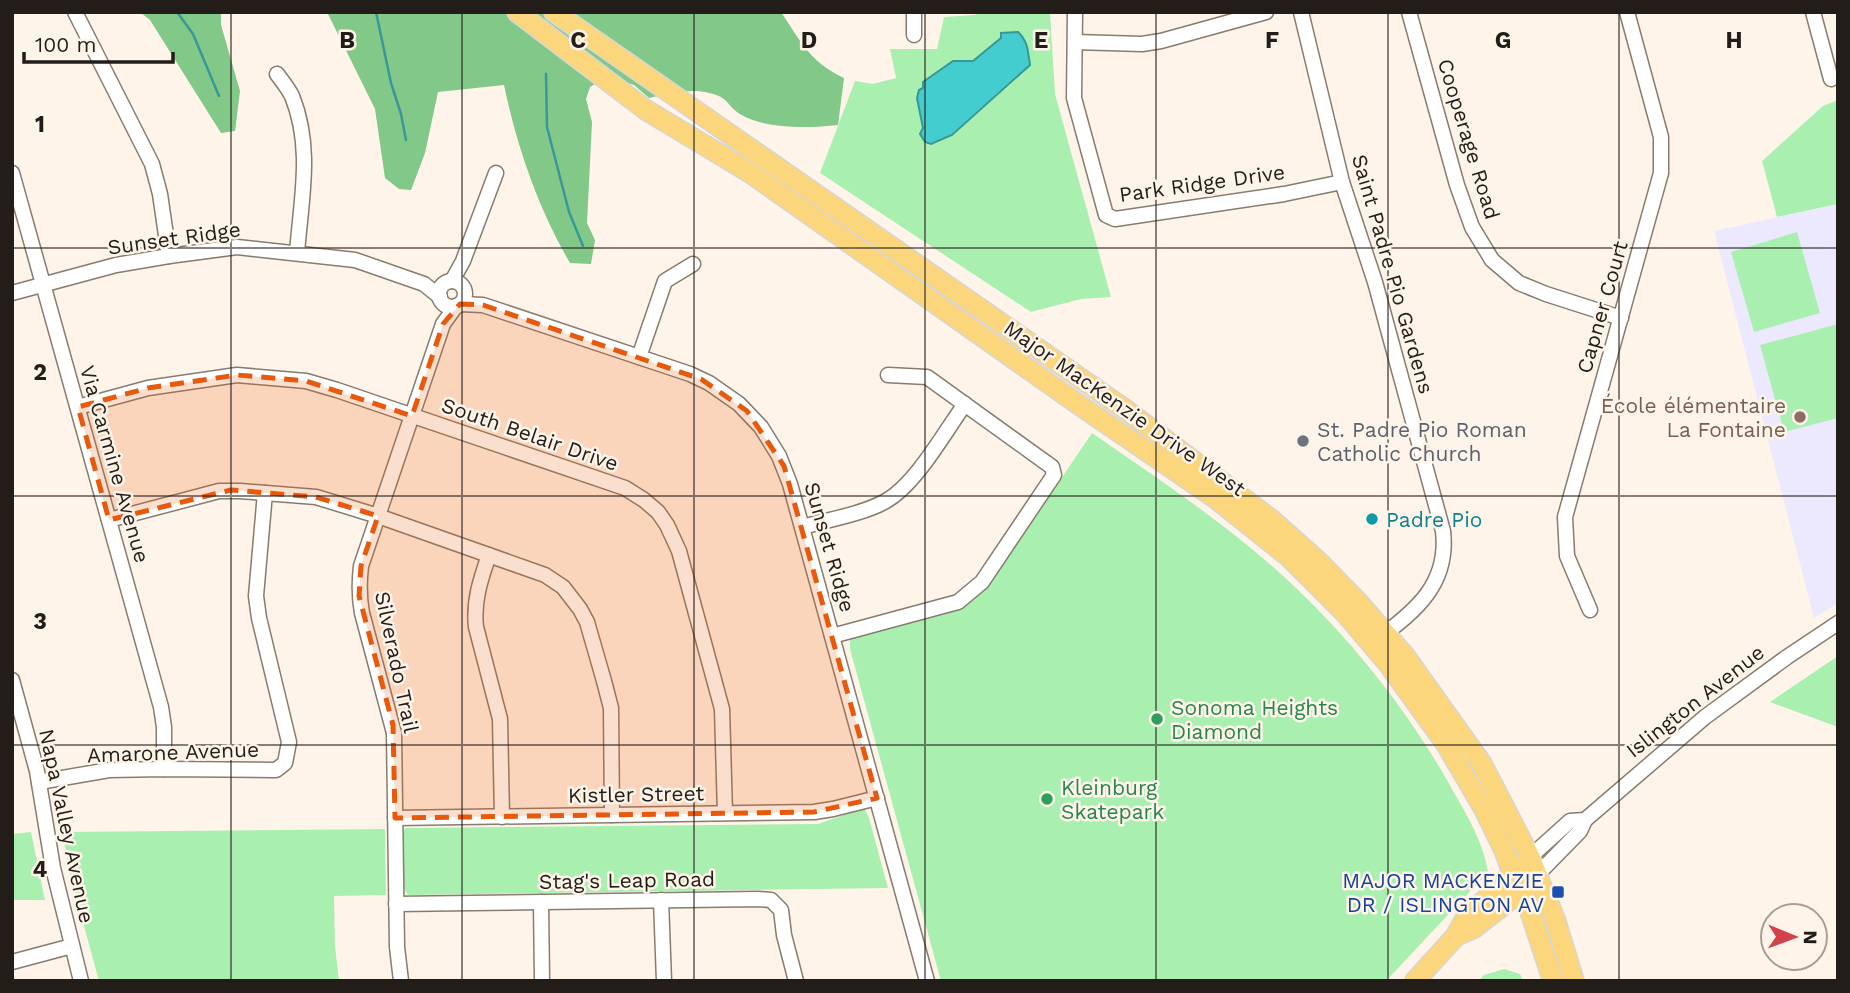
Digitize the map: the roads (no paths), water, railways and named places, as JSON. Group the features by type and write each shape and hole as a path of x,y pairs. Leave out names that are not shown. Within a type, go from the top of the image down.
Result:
{"main road":[{"name":"Major MacKenzie Drive West","path":"517,12 646,110 749,172 1215,498 1289,557 1423,680 1482,764 1534,865 1555,919 1574,981"},
{"name":"Major MacKenzie Drive West","path":"554,12 1117,403 1238,493 1319,562 1359,603 1412,696 1446,744 1484,809 1512,873 1523,890 1553,981"},
{"name":"Islington Avenue","path":"1415,981 1455,937 1465,919 1512,873 1534,865"},
{"name":"Islington Avenue","path":"1455,937 1474,928 1523,890"}],"street":[{"path":"75,12 152,164 160,194 169,256"},
{"path":"914,12 914,35"},
{"name":"Park Ridge Drive","path":"1075,12 1074,98 1106,215 1115,219 1284,194 1342,182"},
{"path":"1075,42 1142,44 1266,12"},
{"name":"Saint Padre Pio Gardens","path":"1301,12 1342,182 1375,282 1443,531 1443,559 1432,587 1423,601 1404,620 1378,639"},
{"name":"Cooperage Road","path":"1409,12 1457,185 1472,227 1492,260 1519,283 1621,318"},
{"name":"Capner Court","path":"1590,610 1567,556 1565,517 1661,173 1661,137 1627,12"},
{"path":"1813,12 1831,79"},
{"path":"277,74 291,94 304,147 305,165 297,253"},
{"name":"Via Carmine Avenue","path":"12,173 163,717 164,769"},
{"name":"Silverado Trail","path":"401,981 396,904 393,725 359,596 361,566 463,261 496,173"},
{"name":"Sunset Ridge","path":"12,293 116,265 237,247 355,260 639,356 701,379 720,390 747,411 768,436 790,484 927,981"},
{"path":"639,356 665,281 693,264"},
{"name":"South Belair Drive","path":"78,407 148,388 237,374 306,381 625,488 658,512 679,551 720,701 723,721 725,813"},
{"path":"832,636 958,602 982,582 1054,474 1052,467 927,377 888,375"},
{"path":"802,527 874,507 894,496 913,479 965,404"},
{"path":"109,520 207,493 231,490 316,498 378,516 535,570 554,580 572,597 587,622 611,708 612,815"},
{"name":"Amarone Avenue","path":"39,782 109,770 276,770 285,763 289,742 256,596 265,493"},
{"path":"489,555 476,600 475,614 500,719 502,817"},
{"name":"Islington Avenue","path":"1523,890 1534,865 1580,831 1585,820 1706,718 1787,657 1838,623"},
{"name":"Napa Valley Avenue","path":"12,680 39,782 53,869 81,981"},
{"name":"Kistler Street","path":"395,818 822,812 877,798"},
{"path":"661,900 664,981"},
{"name":"Stag's Leap Road","path":"396,904 771,900 781,910 784,935 796,981"},
{"path":"541,902 542,981"},
{"path":"12,962 72,946"}],"water":[{"path":"1018,32 1026,43 1030,65 952,135 931,144 925,142 920,134 923,128 917,98 919,90 923,88 923,82 953,61 973,61 1001,38 1001,33"}],"waterway":[{"path":"177,12 193,34 219,96"},
{"path":"376,12 406,140"},
{"path":"546,74 547,127 569,212 583,246"}],"place":[{"name":"École élémentaire La Fontaine","path":"1800,417"},
{"name":"St. Padre Pio Roman Catholic Church","path":"1303,441"},
{"name":"Padre Pio","path":"1372,519"},
{"name":"Sonoma Heights Diamond","path":"1157,719"},
{"name":"Kleinburg Skatepark","path":"1047,799"},
{"name":"MAJOR MACKENZIE DR / ISLINGTON AV","path":"1558,892"}]}
